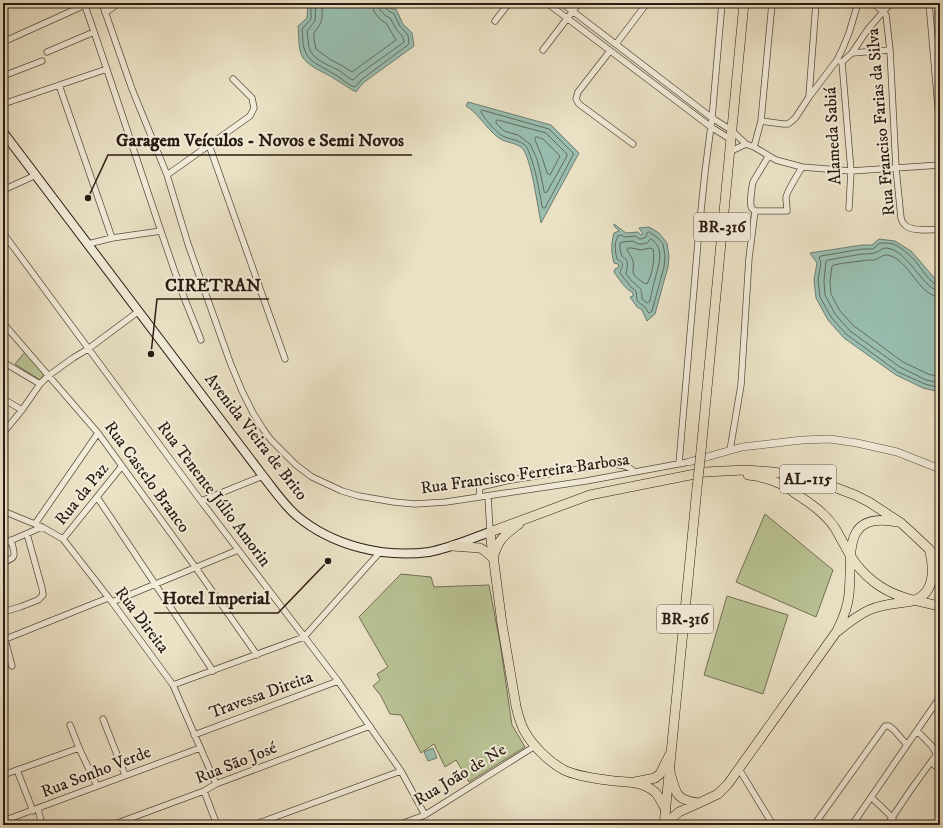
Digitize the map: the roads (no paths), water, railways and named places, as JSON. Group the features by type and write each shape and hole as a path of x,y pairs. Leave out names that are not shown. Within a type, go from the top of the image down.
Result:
{"main road":[{"name":"BR-316","path":"664,825 744,3"},
{"name":"Avenida Vieira de Brito","path":"3,132 263,476 290,509 314,528 330,537 348,544 380,552 406,554 429,552 452,546 590,495 705,472"},
{"name":"AL-115","path":"705,472 744,470 773,472 819,482 855,495 869,502 901,523 929,549 940,563"},
{"path":"705,472 755,476 784,486 808,502 825,516 834,527 850,556 875,582 901,597 940,606"},
{"path":"493,558 499,542 503,537 528,517"},
{"path":"669,825 673,817 679,812 718,794 728,784 837,631 844,615 849,595 850,556 855,534 860,528 869,522 877,520 901,523"},
{"path":"490,532 502,624 516,706 524,731 546,758 564,770 584,776 646,786 656,792 666,810"},
{"path":"452,546 480,548 493,558"},
{"path":"837,631 870,610 891,604 914,601 921,597 931,582 933,572 929,549"},
{"path":"634,783 655,778 660,774 672,749"},
{"path":"670,772 675,791 678,796 684,800 699,803"}],"street":[{"name":"Rua Francisco Ferreira Barbosa","path":"102,3 132,89 167,175 188,244 230,362 242,391 253,413 271,440 312,477 342,491 359,496 416,504 446,502 586,481 689,462"},
{"path":"105,13 119,3"},
{"path":"495,21 509,3"},
{"path":"547,3 711,127 754,147 768,157 802,167 851,171 940,165"},
{"path":"562,3 712,118 731,135"},
{"path":"543,50 579,3"},
{"path":"616,44 647,3"},
{"path":"679,464 699,230 712,118 722,3"},
{"path":"754,147 761,121 772,3"},
{"path":"809,97 816,3"},
{"path":"839,61 858,3"},
{"path":"872,3 883,11"},
{"path":"761,121 783,124 788,124 792,121 809,97 839,61 852,53 868,29 890,3"},
{"path":"929,3 939,100 940,130"},
{"path":"3,42 84,4 177,279 201,340"},
{"name":"Rua Franciso Farias da Silva","path":"883,11 886,15 890,50 896,168 901,218 904,225 910,228 920,230 940,229"},
{"path":"47,52 94,32"},
{"path":"852,53 890,50"},
{"path":"610,51 578,92 576,100 579,104 633,144"},
{"path":"3,76 42,61"},
{"name":"Alameda Sabiá","path":"839,61 851,171 849,208"},
{"path":"3,104 107,69"},
{"path":"167,175 250,116 254,108 252,98 233,79"},
{"path":"59,85 112,238"},
{"path":"729,152 746,144"},
{"path":"209,145 285,359"},
{"path":"730,450 741,385 749,258 755,211 751,206 752,186 768,157"},
{"path":"755,211 786,211 787,193 802,167"},
{"path":"3,190 36,174"},
{"path":"88,244 112,238 161,231"},
{"name":"Rua Tenente Júlio Amorin","path":"3,233 200,501 338,681 401,771 425,815"},
{"path":"3,433 22,410 40,384 48,376 88,349 139,311"},
{"name":"Rua Castelo Branco","path":"3,323 98,433 257,655"},
{"path":"3,362 40,384"},
{"path":"3,400 22,410"},
{"path":"35,524 98,433"},
{"path":"689,462 742,447 802,440 830,439 857,442 897,452 940,469"},
{"path":"479,497 480,487 511,480 611,464 625,465 632,468 635,472"},
{"name":"Rua da Paz","path":"63,539 122,466"},
{"path":"200,501 263,476"},
{"path":"488,496 490,532"},
{"path":"97,497 213,671"},
{"name":"Rua Direita","path":"3,511 42,527 63,539 173,685 216,784"},
{"path":"3,544 42,527"},
{"path":"3,612 38,600 43,595 27,534"},
{"path":"3,562 13,559 14,555 11,540"},
{"path":"4,640 110,600 155,585 238,550"},
{"path":"173,685 304,637 380,552"},
{"path":"3,632 12,666"},
{"name":"Travessa Direita","path":"194,735 338,681"},
{"path":"852,825 940,697"},
{"path":"103,718 125,776"},
{"path":"70,725 97,786"},
{"name":"Rua São José","path":"112,825 204,791 216,784 370,726"},
{"path":"814,825 885,726 889,726 894,730 907,745"},
{"path":"887,825 912,788 935,758 936,753 917,731"},
{"name":"Rua João de Ne","path":"398,825 425,815 535,746"},
{"path":"3,775 79,748"},
{"name":"Rua Sonho Verde","path":"3,821 200,748"},
{"path":"931,762 940,770"},
{"path":"739,769 773,825"},
{"path":"17,770 42,825"},
{"path":"253,825 264,823 401,771"},
{"path":"204,791 217,825"},
{"path":"871,797 893,818"}],"water":[{"path":"308,3 386,3 392,9 396,9 403,24 412,33 414,46 363,83 356,92 314,67 301,55 298,26 307,18"},
{"path":"468,102 551,125 579,153 541,223 531,172 522,148 502,140 496,135 470,108 466,106"},
{"path":"614,224 626,233 638,232 641,235 643,234 639,228 649,227 659,233 667,243 669,256 668,267 655,314 647,321 642,310 637,307 630,297 633,296 633,293 625,286 614,272 615,269 619,267 618,264 614,263 612,241 614,233 619,231"},
{"path":"879,239 895,241 911,251 940,284 940,392 923,388 896,375 844,338 828,320 816,298 814,280 817,263 810,253 862,245 872,245"},
{"path":"433,748 437,758 428,761 424,752"}],"place":[{"name":"Garagem Veículos - Novos e Semi Novos","path":"88,198"},
{"name":"CIRETRAN","path":"151,354"},
{"name":"Hotel Imperial","path":"328,561"}]}
